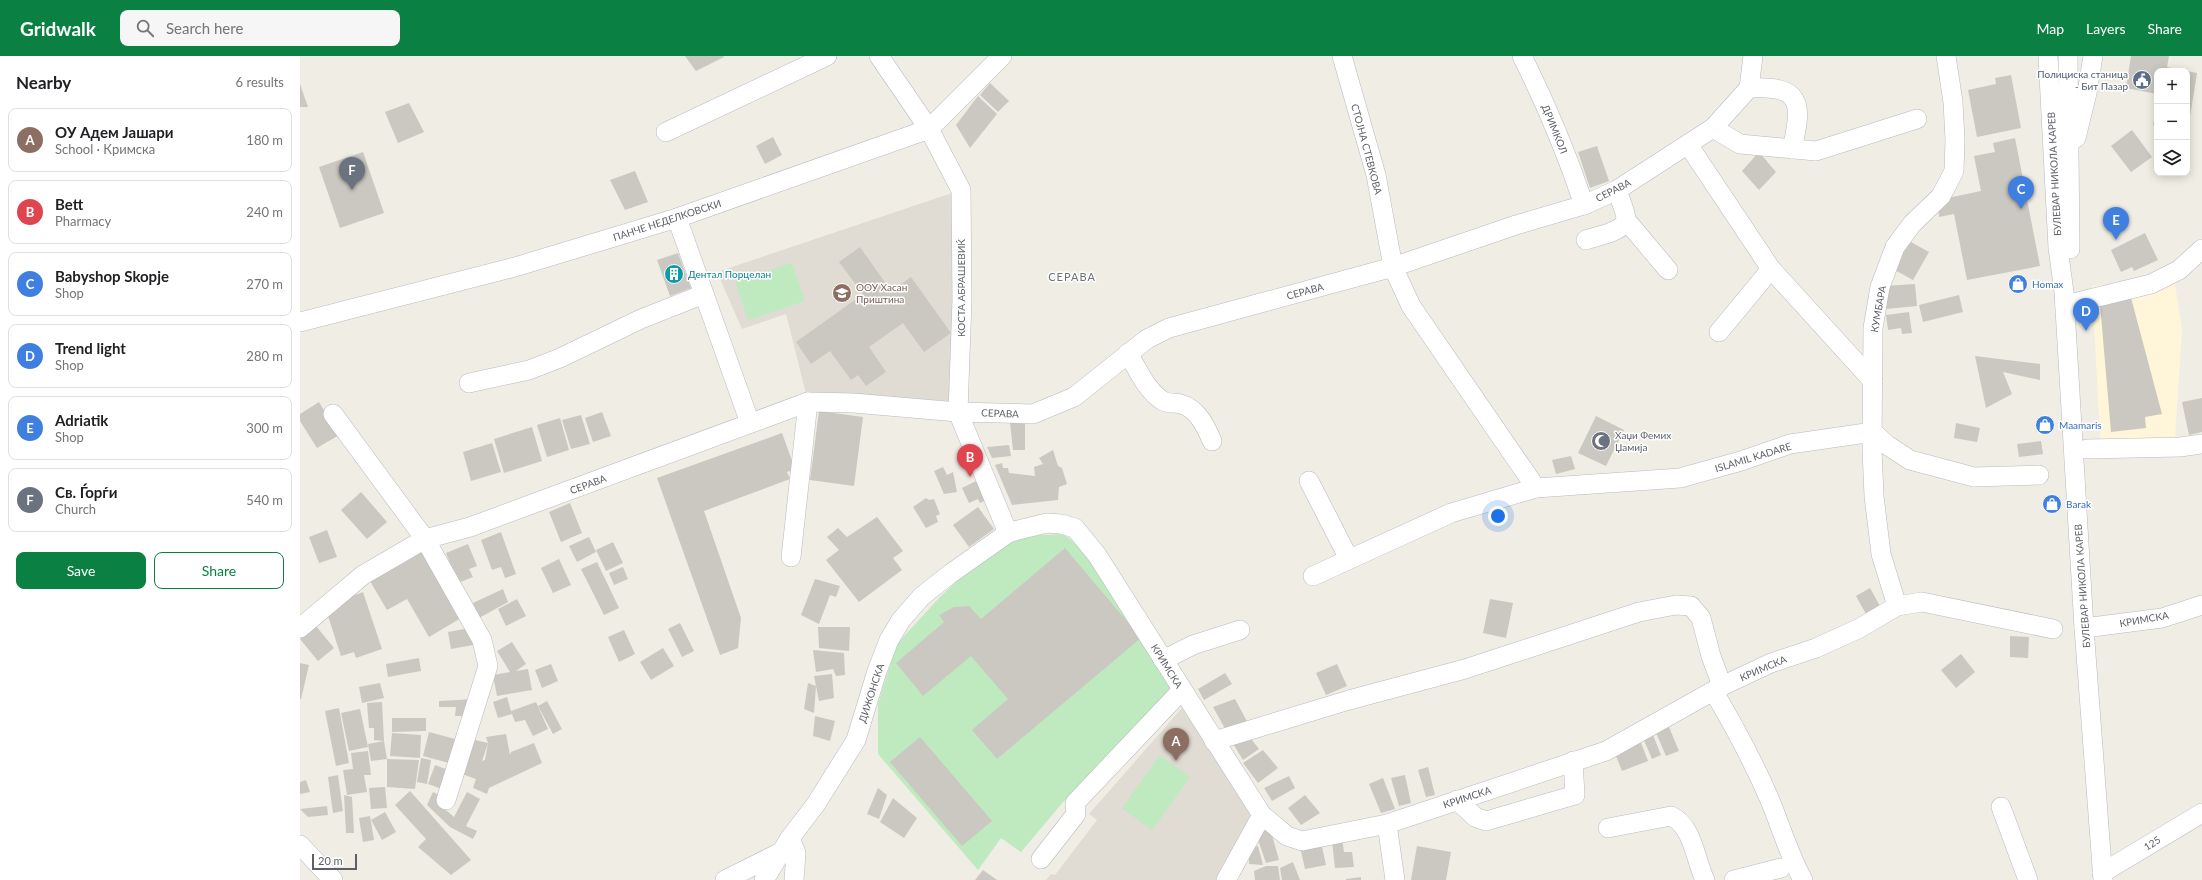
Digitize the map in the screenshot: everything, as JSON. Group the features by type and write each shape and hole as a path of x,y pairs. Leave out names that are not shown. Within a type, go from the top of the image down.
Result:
{"street":[{"path":"666,132 827,56"},
{"name":"КОСТА АБРАШЕВИЌ","path":"879,56 929,129 961,190 962,300 958,412 1008,533"},
{"name":"ПАНЧЕ НЕДЕЛКОВСКИ","path":"300,322 515,267 677,218 929,129 1002,56"},
{"name":"СТОЈНА СТЕВКОВА","path":"1342,56 1376,175 1393,267 1410,306 1536,488"},
{"name":"ДРИМКОЛ","path":"1522,56 1539,91 1573,172 1584,204"},
{"path":"1754,56 1749,88 1772,87 1787,92 1796,101 1799,120 1792,149"},
{"name":"КУМБАРА","path":"1897,606 1881,554 1874,496 1872,450 1872,328 1880,287 1894,247 1912,224 1941,196 1954,171 1955,140 1953,102 1946,56"},
{"path":"2034,56 2062,166"},
{"name":"БУЛЕВАР НИКОЛА КАРЕВ","path":"2048,56 2062,166 2070,249 2065,298 2084,628 2103,877"},
{"name":"БУЛЕВАР НИКОЛА КАРЕВ","path":"2062,166 2068,56"},
{"path":"2062,166 2087,93 2093,56"},
{"name":"СЕРАВА","path":"300,628 363,575 425,539 470,527 808,402 853,403 958,412 1032,414 1074,397 1147,339 1169,328 1393,267 1516,225 1584,204 1617,190 1689,146 1713,128 1749,88"},
{"path":"1713,128 1740,144 1816,151 1917,119"},
{"path":"1689,146 1771,269 1873,381"},
{"path":"1617,190 1626,220 1668,270"},
{"path":"677,218 750,423"},
{"path":"1586,240 1618,229 1624,225 1626,220"},
{"path":"2065,298 2151,284 2179,270 2202,249"},
{"path":"1719,332 1771,269"},
{"path":"469,383 529,370 560,358 641,319 704,294"},
{"path":"1128,353 1150,390 1164,402 1182,404 1195,412 1205,425 1212,441"},
{"path":"791,557 808,402"},
{"path":"333,414 425,539 482,640 488,666 446,800"},
{"path":"1873,432 1887,445 1910,460 1974,477 2039,475"},
{"name":"ISLAMIL KADARE","path":"1313,576 1451,513 1536,488 1680,478 1741,462 1790,444 1873,432"},
{"path":"2087,449 2180,447 2202,444"},
{"path":"1309,481 1349,559"},
{"name":"КРИМСКА","path":"1008,533 1047,523 1061,524 1075,528 1097,555 1262,815 1287,836 1302,841 1387,824 1606,751 1718,689 1770,663 1816,648 1860,628 1897,606 1922,602 2053,629"},
{"name":"ДИЖОНСКА","path":"764,880 786,845 816,804 856,740 876,671 889,640 901,620 922,596 950,574 1008,533"},
{"path":"1214,741 1349,700 1465,669 1639,612 1676,605 1691,606 1702,618 1718,689 1769,799 1789,856 1803,880"},
{"name":"КРИМСКА","path":"2084,628 2162,618 2202,605"},
{"path":"1163,660 1193,645 1240,630"},
{"path":"1041,859 1076,814 1075,803 1182,690"},
{"path":"1457,800 1475,817 1486,821 1575,795 1573,761"},
{"path":"2001,807 2028,880"},
{"name":"125","path":"2103,877 2202,812"},
{"path":"1226,880 1262,815"},
{"path":"1608,828 1671,816 1680,820 1689,836 1705,880"},
{"path":"1387,824 1395,880"},
{"path":"300,845 333,880"},
{"path":"725,880 786,845 796,853 794,880"},
{"path":"1734,880 1781,868"}],"shaded area":[{"name":"ООУ Хасан Приштина","path":"958,191 951,401 876,397 808,402 786,314 742,329 717,272"},
{"path":"2174,279 2182,329 2174,453 2101,454 2092,286"},
{"path":"1182,708 1255,819 1221,880 1046,880 1051,874 1055,875 1097,820 1089,814"}],"green space":[{"path":"792,263 805,301 748,320 735,281"},
{"path":"1064,534 1092,558 1176,688 1069,795 1021,852 1001,838 978,870 878,754 878,704 896,645 940,597 970,569 1018,536"},
{"path":"1160,755 1190,777 1152,830 1122,808"}],"building":[{"path":"685,56 723,56 724,57 696,71"},
{"name":"Полициска станица - Бит Пазар","path":"2131,56 2169,56 2167,67 2171,68 2154,68 2154,93 2126,88"},
{"path":"2190,72 2197,73 2190,117"},
{"path":"2011,75 2021,128 1977,137 1968,90 1996,84 1995,78"},
{"path":"990,83 1009,101 998,112 980,95"},
{"path":"300,84 308,107 300,107"},
{"path":"978,96 997,114 970,148 956,125"},
{"path":"409,103 424,132 398,143 385,112"},
{"path":"2132,130 2152,157 2131,172 2111,146"},
{"path":"773,137 782,155 765,164 756,146"},
{"path":"2015,138 2040,266 1967,280 1954,214 1939,217 1938,200 1981,191 1974,156 1995,152 1993,143"},
{"path":"1597,146 1609,181 1590,188 1578,152"},
{"path":"363,152 384,213 340,228 319,167"},
{"path":"1759,152 1776,172 1759,190 1742,171"},
{"path":"635,171 648,202 625,210 610,180"},
{"path":"2145,233 2158,260 2134,271 2132,267 2121,272 2111,250"},
{"path":"1909,241 1929,252 1913,280 1893,269"},
{"path":"860,247 891,291 911,277 951,333 924,352 903,323 869,347 886,372 866,386 858,375 851,380 830,351 811,364 796,342 863,294 839,262"},
{"name":"Дентал Порцелан","path":"678,253 691,288 670,296 657,260"},
{"path":"1915,284 1917,306 1886,309 1884,286"},
{"path":"2130,294 2162,414 2145,417 2146,428 2111,432 2100,304"},
{"path":"1959,295 1963,312 1923,322 1919,305"},
{"path":"1909,312 1912,333 1902,334 1901,328 1888,330 1886,315"},
{"path":"1975,356 2040,364 2040,380 2003,372 2012,394 1986,408"},
{"path":"2202,398 2202,432 2189,435 2182,402"},
{"path":"319,402 339,435 317,448 300,421 300,414"},
{"path":"819,411 863,417 854,486 810,480"},
{"path":"602,412 611,436 593,442 585,418"},
{"path":"581,415 590,444 571,449 562,420"},
{"name":"Хаџи Фемих Џамија","path":"1596,416 1624,430 1606,466 1578,453"},
{"path":"560,418 569,450 547,457 537,425"},
{"path":"1010,422 1025,424 1025,450 1013,450"},
{"path":"1956,423 1980,428 1977,442 1954,438"},
{"path":"532,427 542,461 504,473 494,439"},
{"path":"782,433 795,469 787,472 790,479 704,511 741,618 738,648 720,655 657,478"},
{"path":"2041,441 2043,454 2019,457 2017,444"},
{"path":"492,443 501,472 471,481 463,452"},
{"path":"1009,445 1011,456 992,458 987,447"},
{"path":"1053,450 1058,466 1062,468 1067,484 1059,487 1058,500 1012,505 995,465 1002,463 1003,468 1008,468 1009,473 1035,476 1034,467 1043,464 1039,458"},
{"path":"1571,456 1575,469 1556,474 1552,460"},
{"path":"943,467 947,475 953,472 957,492 944,494 934,471"},
{"path":"982,478 991,498 980,503 978,499 969,503 962,488"},
{"path":"361,492 387,522 367,539 341,510"},
{"path":"926,498 929,500 934,499 940,514 936,516 938,522 926,528 913,507"},
{"path":"570,503 582,533 561,542 549,512"},
{"path":"978,507 994,529 969,547 953,525"},
{"path":"877,517 903,551 893,558 902,570 859,602 826,560 839,550 827,537 838,528 847,537"},
{"path":"327,530 337,557 319,563 309,537"},
{"path":"501,532 516,574 505,578 501,567 492,570 481,540"},
{"path":"589,537 596,552 577,562 569,546"},
{"path":"613,542 623,563 606,571 596,550"},
{"path":"468,544 477,566 469,569 473,577 458,583 446,553"},
{"path":"1065,548 1141,638 997,759 972,730 1008,699 971,656 923,696 896,663 944,622 939,615 954,607 969,606 981,619"},
{"path":"422,551 461,618 429,637 407,599 387,610 370,581"},
{"path":"559,559 571,585 553,593 541,568"},
{"path":"597,562 619,608 604,615 581,569"},
{"path":"623,567 628,579 614,585 609,573"},
{"path":"815,579 840,586 836,597 830,595 819,624 801,615"},
{"path":"1870,588 1880,606 1866,614 1856,596"},
{"path":"503,589 508,602 479,618 473,603"},
{"path":"363,592 382,649 356,658 354,652 341,656 328,616 350,597"},
{"path":"517,599 526,616 506,626 498,609"},
{"path":"1490,599 1513,603 1506,638 1483,633"},
{"path":"680,623 694,651 682,657 668,629"},
{"path":"316,626 334,648 318,661 300,639"},
{"path":"818,627 850,627 849,651 819,648"},
{"path":"470,628 473,645 451,649 448,632"},
{"path":"624,630 635,654 619,662 608,637"},
{"path":"2010,636 2029,637 2028,658 2010,657"},
{"path":"512,642 526,664 516,671 528,669 532,690 497,696 493,675 510,672 497,651"},
{"path":"663,648 674,666 651,680 640,662"},
{"path":"813,650 844,653 845,675 836,676 833,669 816,672"},
{"path":"1961,654 1975,672 1956,688 1941,670"},
{"path":"419,658 421,671 388,677 386,664"},
{"path":"300,663 309,665 301,699 300,699"},
{"path":"551,664 558,681 542,688 535,670"},
{"path":"1337,664 1347,686 1326,695 1316,673"},
{"path":"1225,673 1232,684 1204,700 1198,689"},
{"path":"832,674 834,698 819,701 814,676"},
{"path":"380,683 384,698 362,703 359,687"},
{"path":"808,683 816,686 814,713 804,709"},
{"path":"507,697 511,711 536,702 548,729 533,736 525,720 515,722 512,714 498,718 493,702"},
{"path":"475,699 472,716 455,716 456,707 439,707 439,701"},
{"path":"1235,699 1250,727 1228,734 1213,707"},
{"path":"547,701 562,729 553,734 538,706"},
{"path":"382,702 384,741 374,740 374,728 369,728 367,703"},
{"path":"339,708 349,763 336,766 325,711"},
{"path":"360,709 368,747 349,751 341,713"},
{"path":"815,716 835,721 830,741 813,736"},
{"path":"392,718 426,718 426,731 392,732"},
{"path":"1669,727 1679,751 1666,756 1656,733"},
{"path":"429,732 455,739 449,763 423,756"},
{"path":"392,733 421,735 420,758 390,756"},
{"path":"506,734 510,755 511,752 534,743 542,763 489,788 487,794 473,788 476,779 459,773 471,739 488,743 486,737","holes":["488,743 485,760 482,761"]},
{"path":"1653,735 1661,755 1652,759 1643,738"},
{"path":"1249,736 1259,749 1243,760 1232,742"},
{"path":"920,737 992,821 962,846 890,762"},
{"path":"1640,740 1648,761 1622,771 1614,751"},
{"path":"384,741 387,759 371,761 368,744"},
{"path":"1263,750 1278,768 1258,783 1243,763"},
{"path":"368,751 371,775 364,775 367,792 347,795 343,770 353,769 351,753"},
{"path":"421,758 431,760 427,784 417,782"},
{"path":"387,759 419,760 415,789 387,787"},
{"path":"435,765 451,771 445,790 428,784"},
{"path":"1428,767 1435,795 1426,797 1418,770"},
{"path":"338,775 343,811 333,813 328,777"},
{"path":"1405,775 1411,803 1399,806 1391,778"},
{"path":"1289,776 1295,788 1272,801 1264,788"},
{"path":"1383,778 1395,809 1381,813 1369,784"},
{"path":"306,780 310,792 300,794 300,782"},
{"path":"385,787 387,808 371,809 369,788"},
{"path":"878,788 887,795 879,819 867,814"},
{"path":"410,791 471,860 451,875 418,847 426,839 395,805"},
{"path":"433,792 442,797 440,805 454,817 467,792 480,799 466,826 477,831 473,839 450,827 427,805"},
{"path":"344,795 352,797 354,833 346,833"},
{"path":"1305,795 1320,813 1301,825 1288,808"},
{"path":"893,798 917,818 904,838 880,822"},
{"path":"327,806 328,815 308,817 300,809"},
{"path":"385,812 396,832 382,840 371,820"},
{"path":"370,816 374,840 363,842 359,818"},
{"path":"1270,828 1279,860 1266,863 1256,834"},
{"path":"1342,839 1344,852 1352,852 1354,867 1335,868 1332,841"},
{"path":"1321,842 1326,865 1305,869 1300,847"},
{"path":"1258,846 1263,865 1249,864 1249,853 1253,847"},
{"path":"1417,846 1451,852 1446,880 1411,880"},
{"path":"1293,862 1300,880 1282,880 1280,868"},
{"path":"1266,866 1278,866 1280,880 1255,880 1254,871"},
{"path":"983,870 997,880 975,880"},
{"path":"1361,877 1361,880 1346,880 1346,879"}],"place":[{"name":"Полициска станица - Бит Пазар","path":"2142,80"},
{"name":"Св. Ѓорѓи","path":"352,190"},
{"name":"Babyshop Skopje","path":"2021,209"},
{"name":"Adriatik","path":"2116,240"},
{"name":"Дентал Порцелан","path":"674,274"},
{"name":"Homax","path":"2018,284"},
{"name":"ООУ Хасан Приштина","path":"842,293"},
{"name":"Trend light","path":"2086,331"},
{"name":"Maamaris","path":"2045,425"},
{"name":"Хаџи Фемих Џамија","path":"1601,441"},
{"name":"Bett","path":"970,477"},
{"name":"Barak","path":"2052,504"},
{"name":"ОУ Адем Јашари","path":"1176,761"}],"district":[{"name":"СЕРАВА","path":"1072,277"}]}
